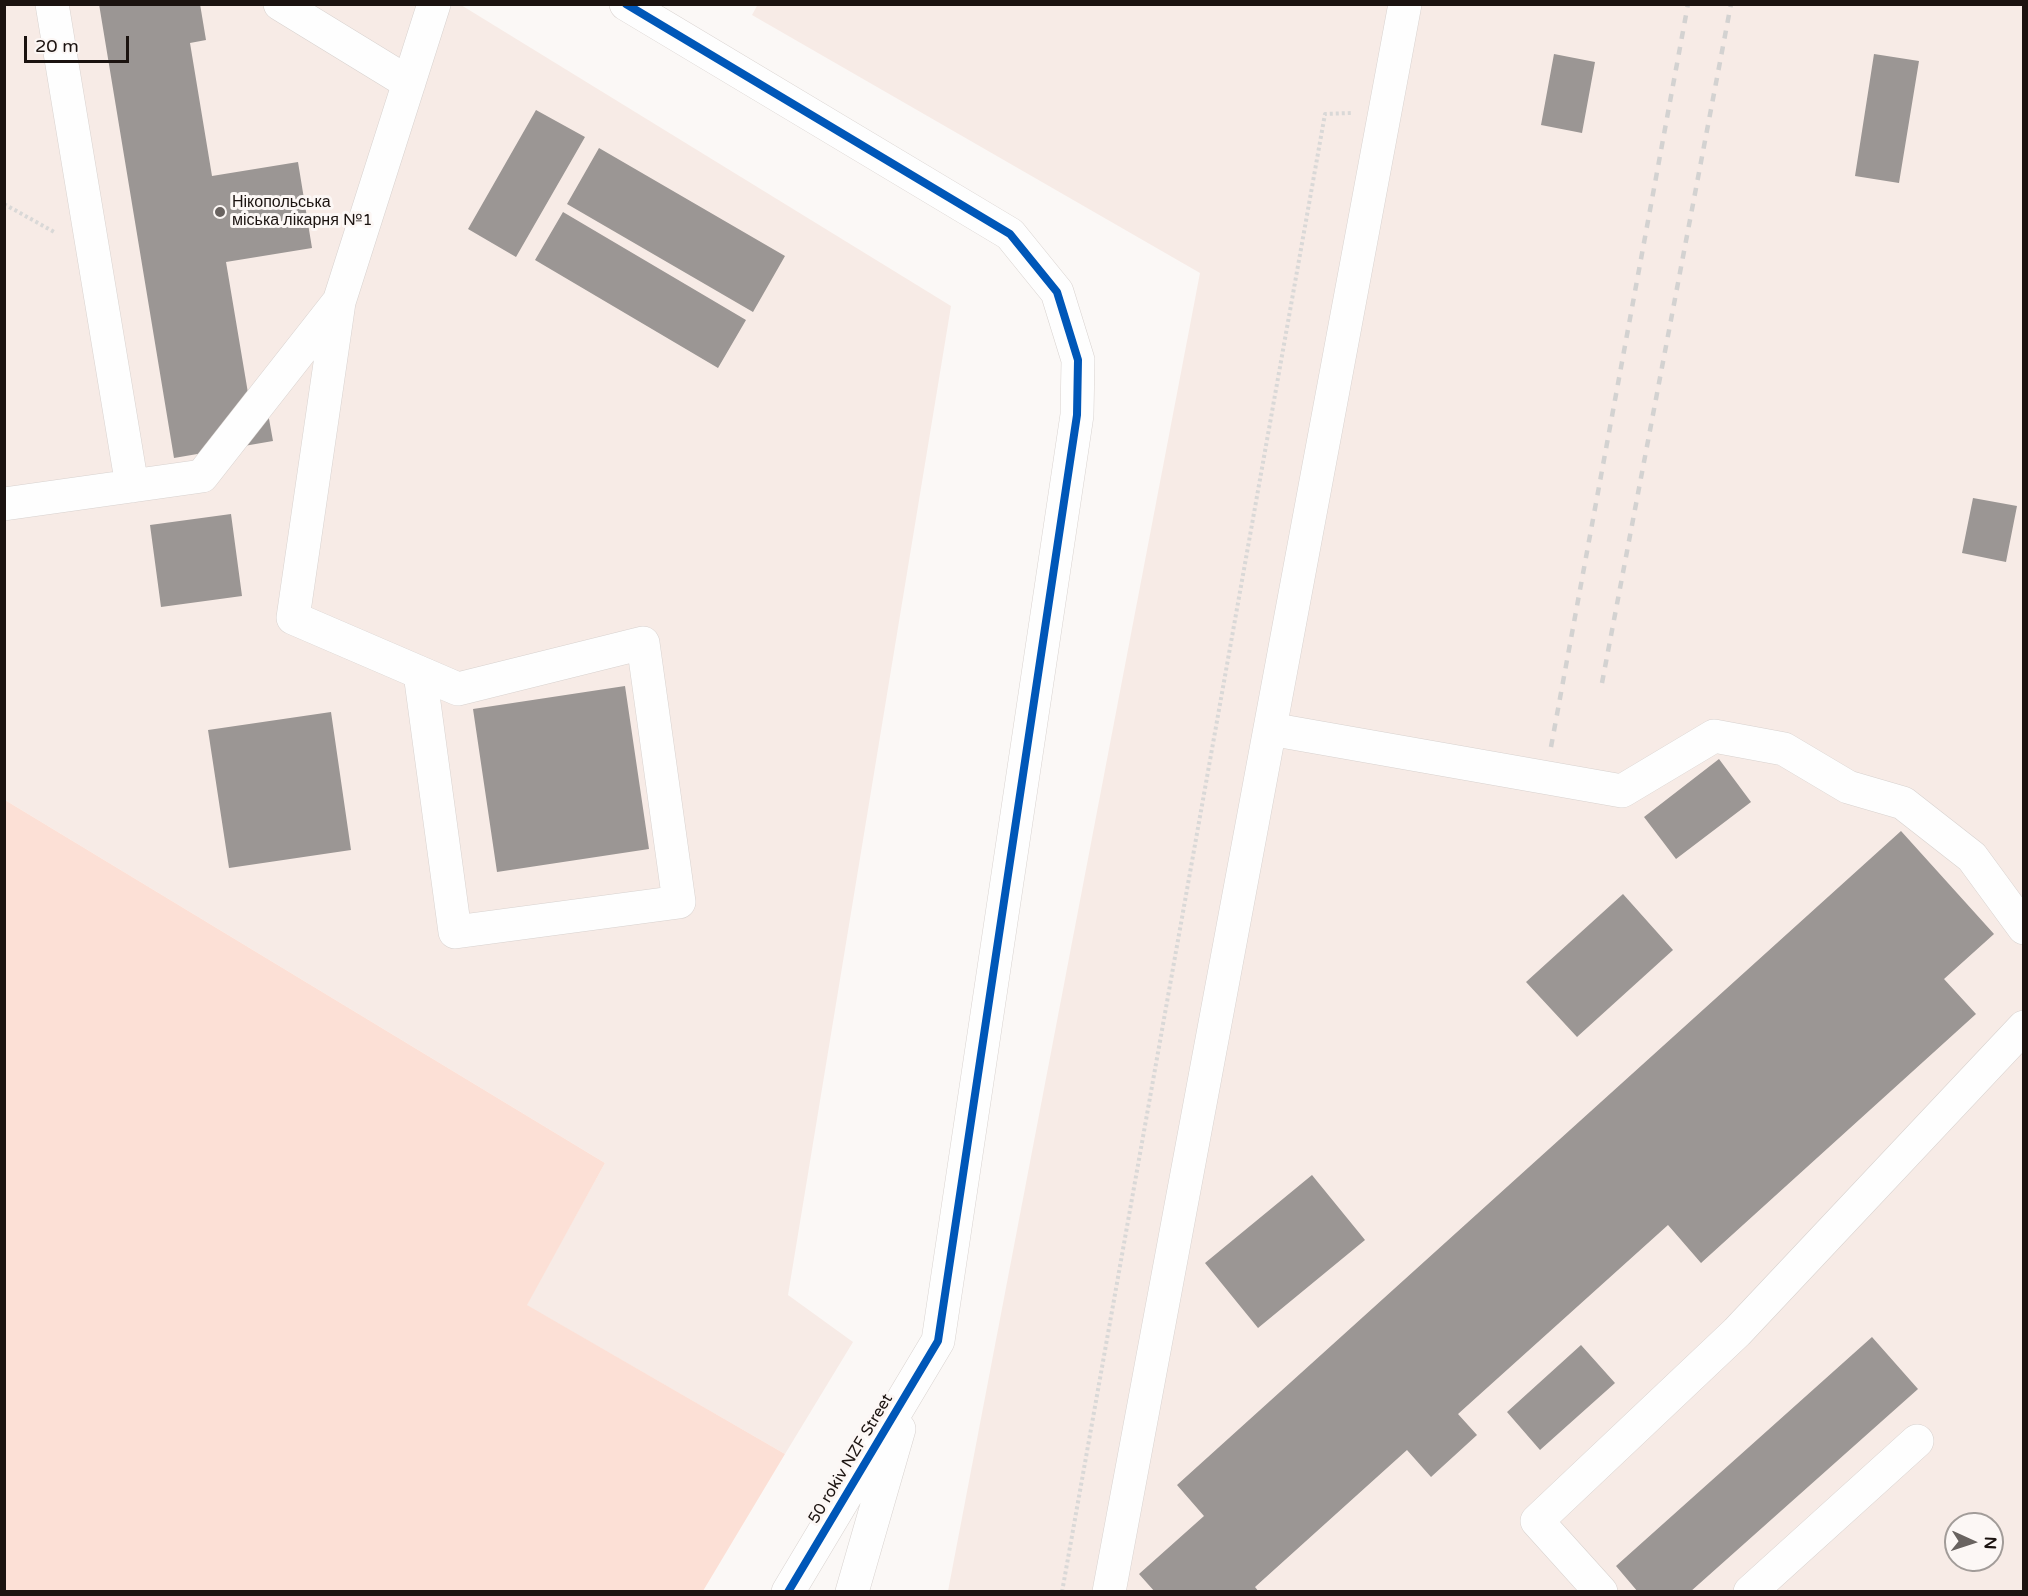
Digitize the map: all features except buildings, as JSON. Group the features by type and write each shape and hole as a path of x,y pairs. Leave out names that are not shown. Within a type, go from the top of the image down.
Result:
{"street":[{"path":"52,4 132,486"},
{"path":"280,4 409,83"},
{"path":"420,673 454,932 679,902 643,643 458,689 293,618 339,302 435,4"},
{"name":"50 rokiv NZF Street","path":"626,4 1010,234 1057,292 1078,360 1077,415 938,1341 788,1592"},
{"path":"1109,1592 1405,4"},
{"path":"4,504 202,476 339,302"},
{"path":"1270,729 1622,791 1714,736 1784,749 1848,788 1903,803 1972,857 2024,928"},
{"path":"1601,1592 1537,1521 1737,1332 2024,1027"},
{"path":"852,1592 912,1384"},
{"path":"1750,1592 1917,1440"}],"path":[{"path":"1062,1592 1325,114 1385,112"},
{"path":"4,204 94,255"}],"shaded area":[{"path":"758,4 2023,5 2023,1591 948,1591 1200,273 752,15"},
{"path":"4,5 461,5 951,306 788,1295 853,1342 785,1454 526,1305 605,1163 5,800"},
{"path":"5,800 605,1163 527,1305 785,1454 703,1591 5,1591"}],"railway":[{"path":"1551,747 1688,4"},
{"path":"1602,683 1731,4"}],"cycle path":[{"path":"626,4 1010,234 1057,292 1078,360 1077,415 938,1341 788,1592"}],"place":[{"name":"Нікопольська міська лікарня №1","path":"220,212"}]}
